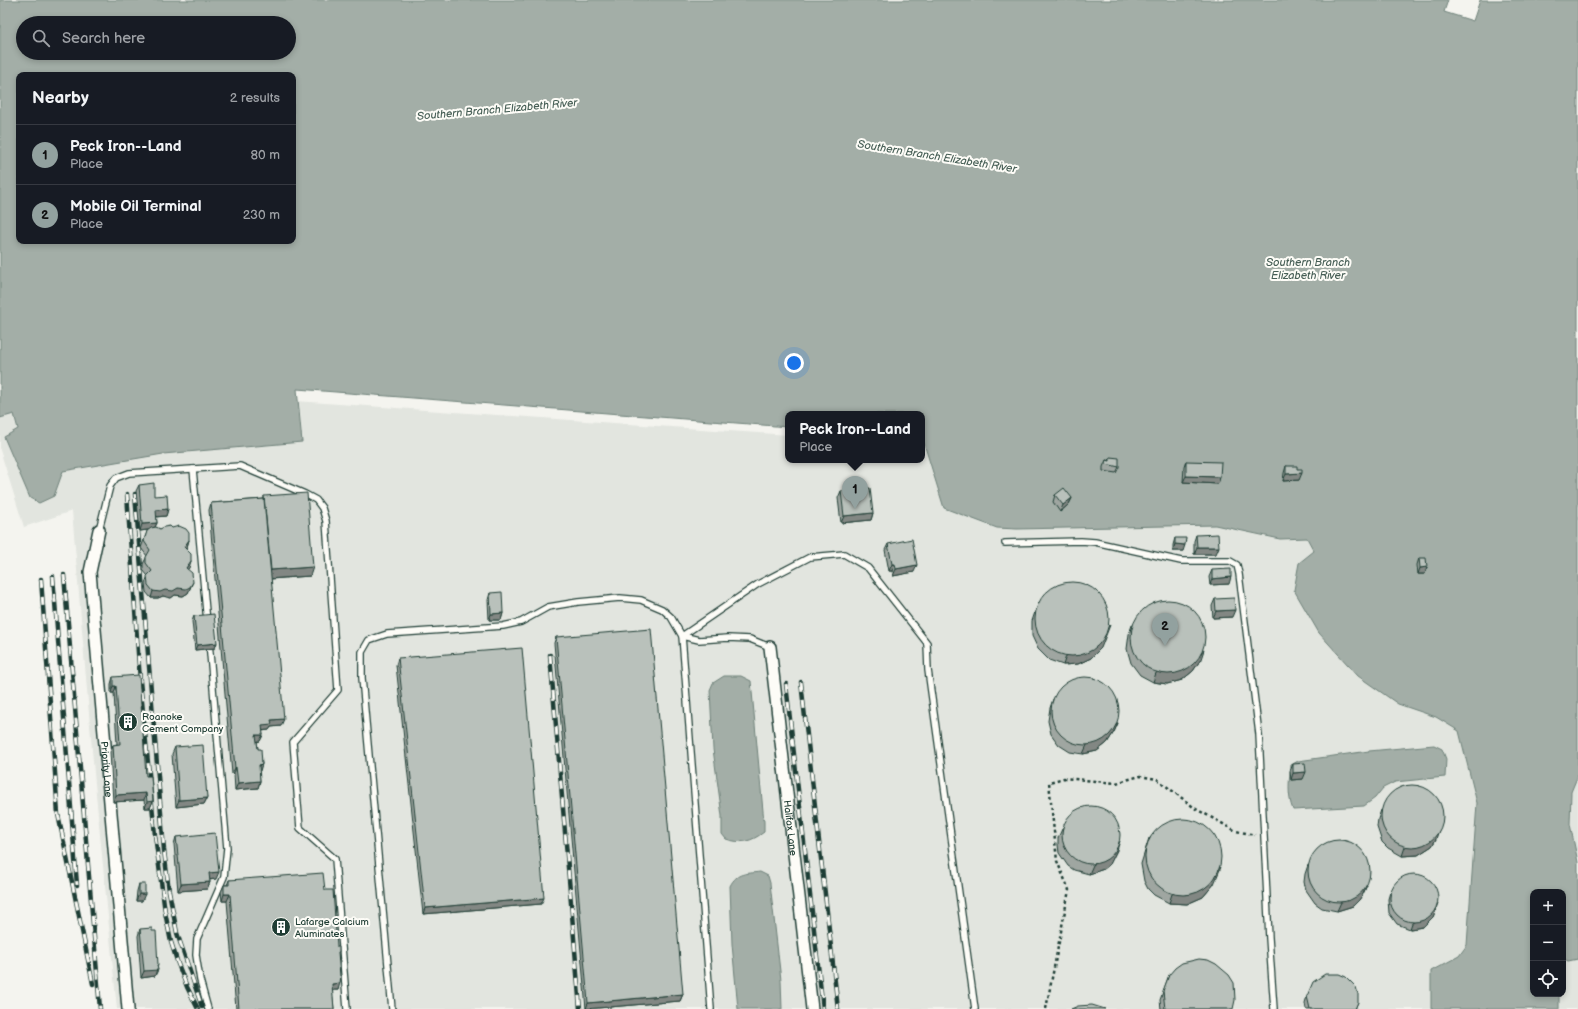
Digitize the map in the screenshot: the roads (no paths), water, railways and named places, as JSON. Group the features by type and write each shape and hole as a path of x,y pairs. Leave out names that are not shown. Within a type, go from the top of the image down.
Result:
{"street":[{"name":"Priority Lane","path":"99,530 90,572 128,1009"},
{"name":"Halifax Lane","path":"770,647 812,1009"}],"lane":[{"path":"99,530 110,486 116,478 129,473 240,466 305,494 316,500 322,508 326,521 338,690 293,742 300,828 335,859 347,1009"},
{"path":"193,469 207,627"},
{"path":"1005,543 1095,542 1181,561 1230,562 1237,565 1259,734 1268,924 1274,1009"},
{"path":"682,636 758,584 810,557 844,554 868,568 927,642 929,677 975,1009"},
{"path":"392,1009 362,678 362,652 369,640 387,634 503,626 521,622 548,607 578,602 620,598 641,600 662,609 671,617 682,636 711,1009"},
{"path":"208,635 227,848 224,877 198,939 196,954 200,980 208,1009"},
{"path":"682,636 699,640 728,638 750,639 770,647"}],"water":[{"name":"Southern Branch Elizabeth River","path":"0,0 1448,0 1444,12 1473,21 1480,0 1578,0 1578,775 1571,792 1570,824 1578,862 1578,959 1568,961 1566,960 1566,889 1530,889 1530,997 1559,997 1559,1009 1431,1009 1431,971 1459,956 1467,945 1477,803 1459,731 1436,717 1398,704 1358,676 1319,633 1294,590 1299,563 1314,551 1307,538 1280,539 1215,525 1017,529 997,528 944,508 925,447 925,411 785,411 785,427 297,389 302,442 163,454 63,471 54,496 39,503 30,498 4,437 18,429 14,414 0,418"},
{"path":"724,676 741,676 751,681 764,832 755,838 741,842 726,839 722,834 722,816 713,749 710,690 713,683"},
{"path":"1434,745 1442,749 1446,759 1445,777 1395,782 1383,788 1375,798 1364,806 1293,810 1289,793 1291,765 1298,761 1369,751"},
{"path":"760,872 768,876 770,883 781,980 782,1009 738,1009 732,944 730,886 736,878 742,874"}],"railway":[{"path":"127,494 140,681 155,835 165,912 171,942 178,964 198,1009"},
{"path":"135,494 164,850 169,891 177,933 202,1007"},
{"path":"64,575 100,1009"},
{"path":"53,576 77,885"},
{"path":"41,579 58,814 93,984"},
{"path":"550,655 580,1009"},
{"path":"801,682 838,1009"},
{"path":"786,684 823,1009"}],"place":[{"name":"Peck Iron--Land","path":"855,509"},
{"name":"Mobile Oil Terminal","path":"1165,646"},
{"name":"Roanoke Cement Company","path":"128,722"},
{"name":"Lafarge Calcium Aluminates","path":"281,927"}]}
